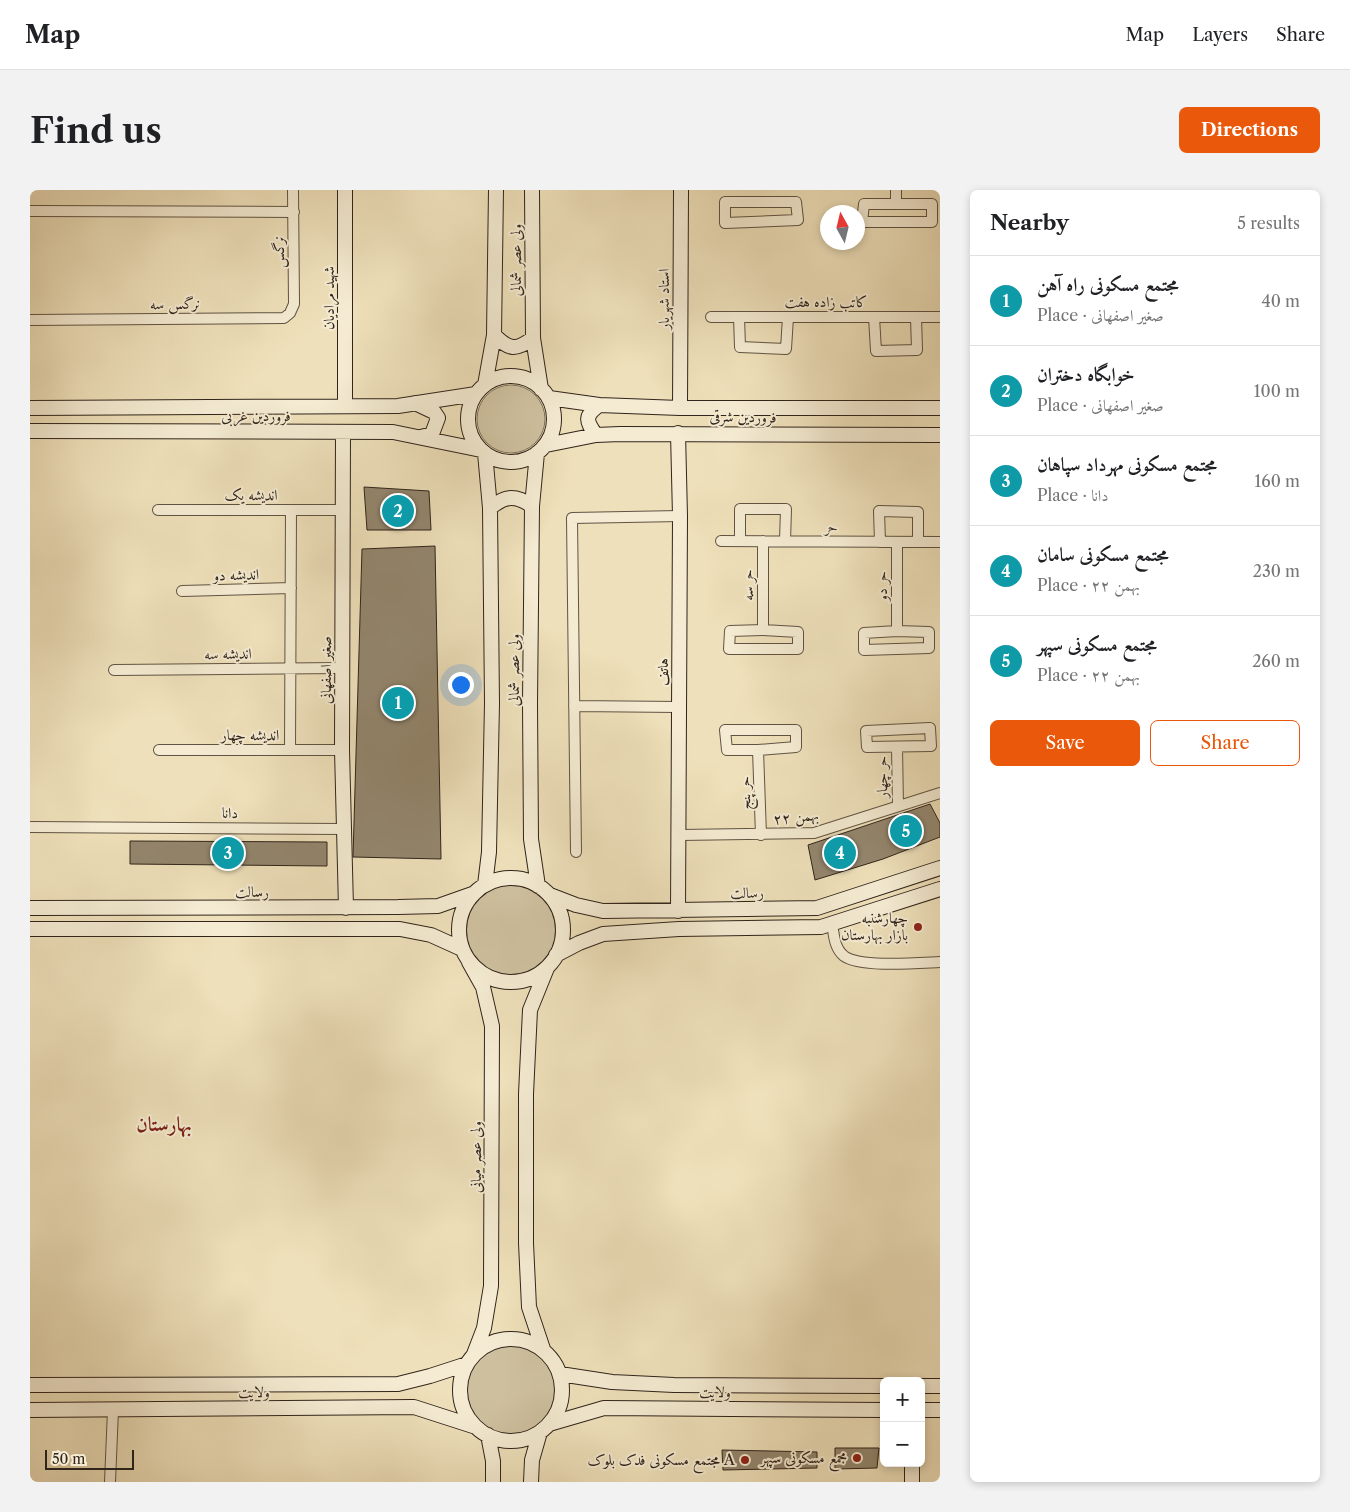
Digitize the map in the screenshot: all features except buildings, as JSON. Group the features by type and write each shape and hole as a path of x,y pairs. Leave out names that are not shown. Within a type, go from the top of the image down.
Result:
{"main road":[{"name":"شهید مرادیان","path":"345,190 345,406"},
{"name":"ولی عصر شمالی","path":"480,390 494,335 496,190"},
{"name":"ولی عصر شمالی","path":"532,190 533,338 545,393"},
{"name":"استاد شهریار","path":"680,190 680,408"},
{"path":"494,335 511,348 522,347 533,338"},
{"path":"520,377 531,381 545,393 553,410 552,434 542,449 527,460 502,462 491,458 473,441 468,417 470,405 480,390 495,379 520,377"},
{"name":"فروردین غربی","path":"30,408 398,406 480,390"},
{"name":"فروردین شرقی","path":"545,393 599,405 680,408 940,408"},
{"path":"415,403 434,412 438,418 432,434 421,437"},
{"path":"596,435 589,425 588,417 590,412 599,405"},
{"path":"65,408 65,431"},
{"name":"فروردین غربی","path":"30,431 393,432 483,452"},
{"name":"صغیر اصفهانی","path":"343,432 342,750 346,908"},
{"name":"فروردین شرقی","path":"542,449 596,435 678,433 940,435"},
{"name":"هاتف","path":"678,433 680,516 680,835 678,911"},
{"name":"ولی عصر شمالی","path":"538,886 531,839 532,506 542,449"},
{"name":"ولی عصر شمالی","path":"483,452 490,508 492,713 489,852 484,885"},
{"path":"490,508 499,500 511,497 522,499 532,506"},
{"name":"رسالت","path":"550,895 576,905 603,911 817,908 940,868"},
{"path":"466,955 459,935 459,920 464,906 472,894 484,885 502,878 521,879 538,886 550,895 558,908 563,924 562,940 556,955 547,968 530,1010 526,1104 526,1243 529,1307 543,1349"},
{"path":"556,955 579,943 603,934 679,929 821,927 940,889"},
{"name":"رسالت","path":"30,908 346,908 438,906 472,894"},
{"path":"30,929 400,929 431,936 466,955 482,973 498,980 515,982 532,977 547,968"},
{"name":"ولی عصر میانی","path":"466,955 483,987 492,1026 491,1286 484,1328 470,1359"},
{"path":"531,1482 532,1460 544,1428 560,1406 562,1390 560,1374 554,1360 543,1349 530,1342 515,1338 500,1340 486,1345 470,1359 460,1382 464,1411 476,1427 488,1435 501,1440 515,1441 528,1438 544,1428"},
{"name":"ولایت","path":"30,1384 398,1384 430,1376 470,1359"},
{"name":"ولایت","path":"560,1374 612,1382 665,1384 880,1386"},
{"path":"925,1386 940,1386"},
{"name":"ولایت","path":"30,1410 414,1407 476,1427"},
{"name":"ولایت","path":"544,1428 604,1408 880,1410"},
{"path":"925,1410 940,1410"},
{"path":"488,1435 493,1461 493,1482"},
{"path":"912,1467 912,1482"}],"street":[{"name":"نرگس","path":"290,313 294,304 294,190"},
{"path":"763,190 764,202"},
{"path":"896,190 896,204"},
{"path":"725,202 764,202 796,202 798,220 725,223 725,202"},
{"path":"864,204 896,204 932,204 932,222 862,222 864,204"},
{"path":"30,211 294,212"},
{"name":"نرگس سه","path":"30,320 284,318 290,313"},
{"name":"کاتب زاده هفت","path":"711,317 940,317"},
{"path":"740,317 740,348 786,349 788,317"},
{"path":"874,317 876,351 917,350 916,317"},
{"path":"740,542 740,509 786,509 785,542"},
{"name":"اندیشه یک","path":"158,510 343,510"},
{"path":"290,750 291,510"},
{"path":"880,542 879,511 918,512 918,542"},
{"path":"576,852 572,518 680,516"},
{"name":"حر","path":"721,541 940,542"},
{"name":"حر سه","path":"763,541 763,630"},
{"name":"حر دو","path":"897,631 898,542"},
{"name":"اندیشه دو","path":"182,591 291,588"},
{"path":"763,630 798,632 798,649 729,649 730,631 763,630"},
{"path":"897,631 929,632 929,648 864,650 864,633 897,631"},
{"name":"اندیشه سه","path":"114,670 342,668"},
{"path":"574,706 679,707"},
{"path":"930,728 931,746 897,747 867,746 866,731 930,728"},
{"path":"726,730 796,730 796,747 758,750 726,750 726,730"},
{"name":"حر چهار","path":"897,747 898,806"},
{"name":"اندیشه چهار","path":"159,750 342,750"},
{"name":"حر پنج","path":"758,750 761,835"},
{"name":"۲۲ بهمن","path":"680,835 814,833 940,792"},
{"name":"دانا","path":"30,827 343,829"},
{"path":"832,924 836,944 844,956 860,962 940,962"},
{"path":"110,1482 113,1410"}],"shaded area":[{"path":"518,385 530,391 539,400 545,412 543,432 535,443 518,453 504,453 487,443 479,432 477,412 487,395 498,387"},
{"path":"502,884 520,884 537,891 550,904 557,921 557,939 550,956 537,969 520,976 502,976 485,969 472,956 465,939 465,921 472,904 485,891"},
{"path":"512,1345 529,1348 544,1358 554,1373 557,1390 554,1407 544,1422 529,1432 512,1435 495,1432 480,1422 470,1407 467,1390 470,1373 480,1358 495,1348"}],"place":[{"name":"خوابگاه دختران","path":"398,511"},
{"name":"مجتمع مسکونی راه آهن","path":"398,703"},
{"name":"مجتمع مسکونی سپهر","path":"906,831"},
{"name":"مجتمع مسکونی مهرداد سپاهان","path":"228,853"},
{"name":"مجتمع مسکونی سامان","path":"840,853"},
{"name":"چهارشنبه بازار بهارستان","path":"918,927"},
{"name":"مجمع مسکونی سپهر","path":"857,1458"},
{"name":"مجتمع مسکونی فدک بلوک A","path":"745,1460"}],"district":[{"name":"بهارستان","path":"164,1124"}]}
